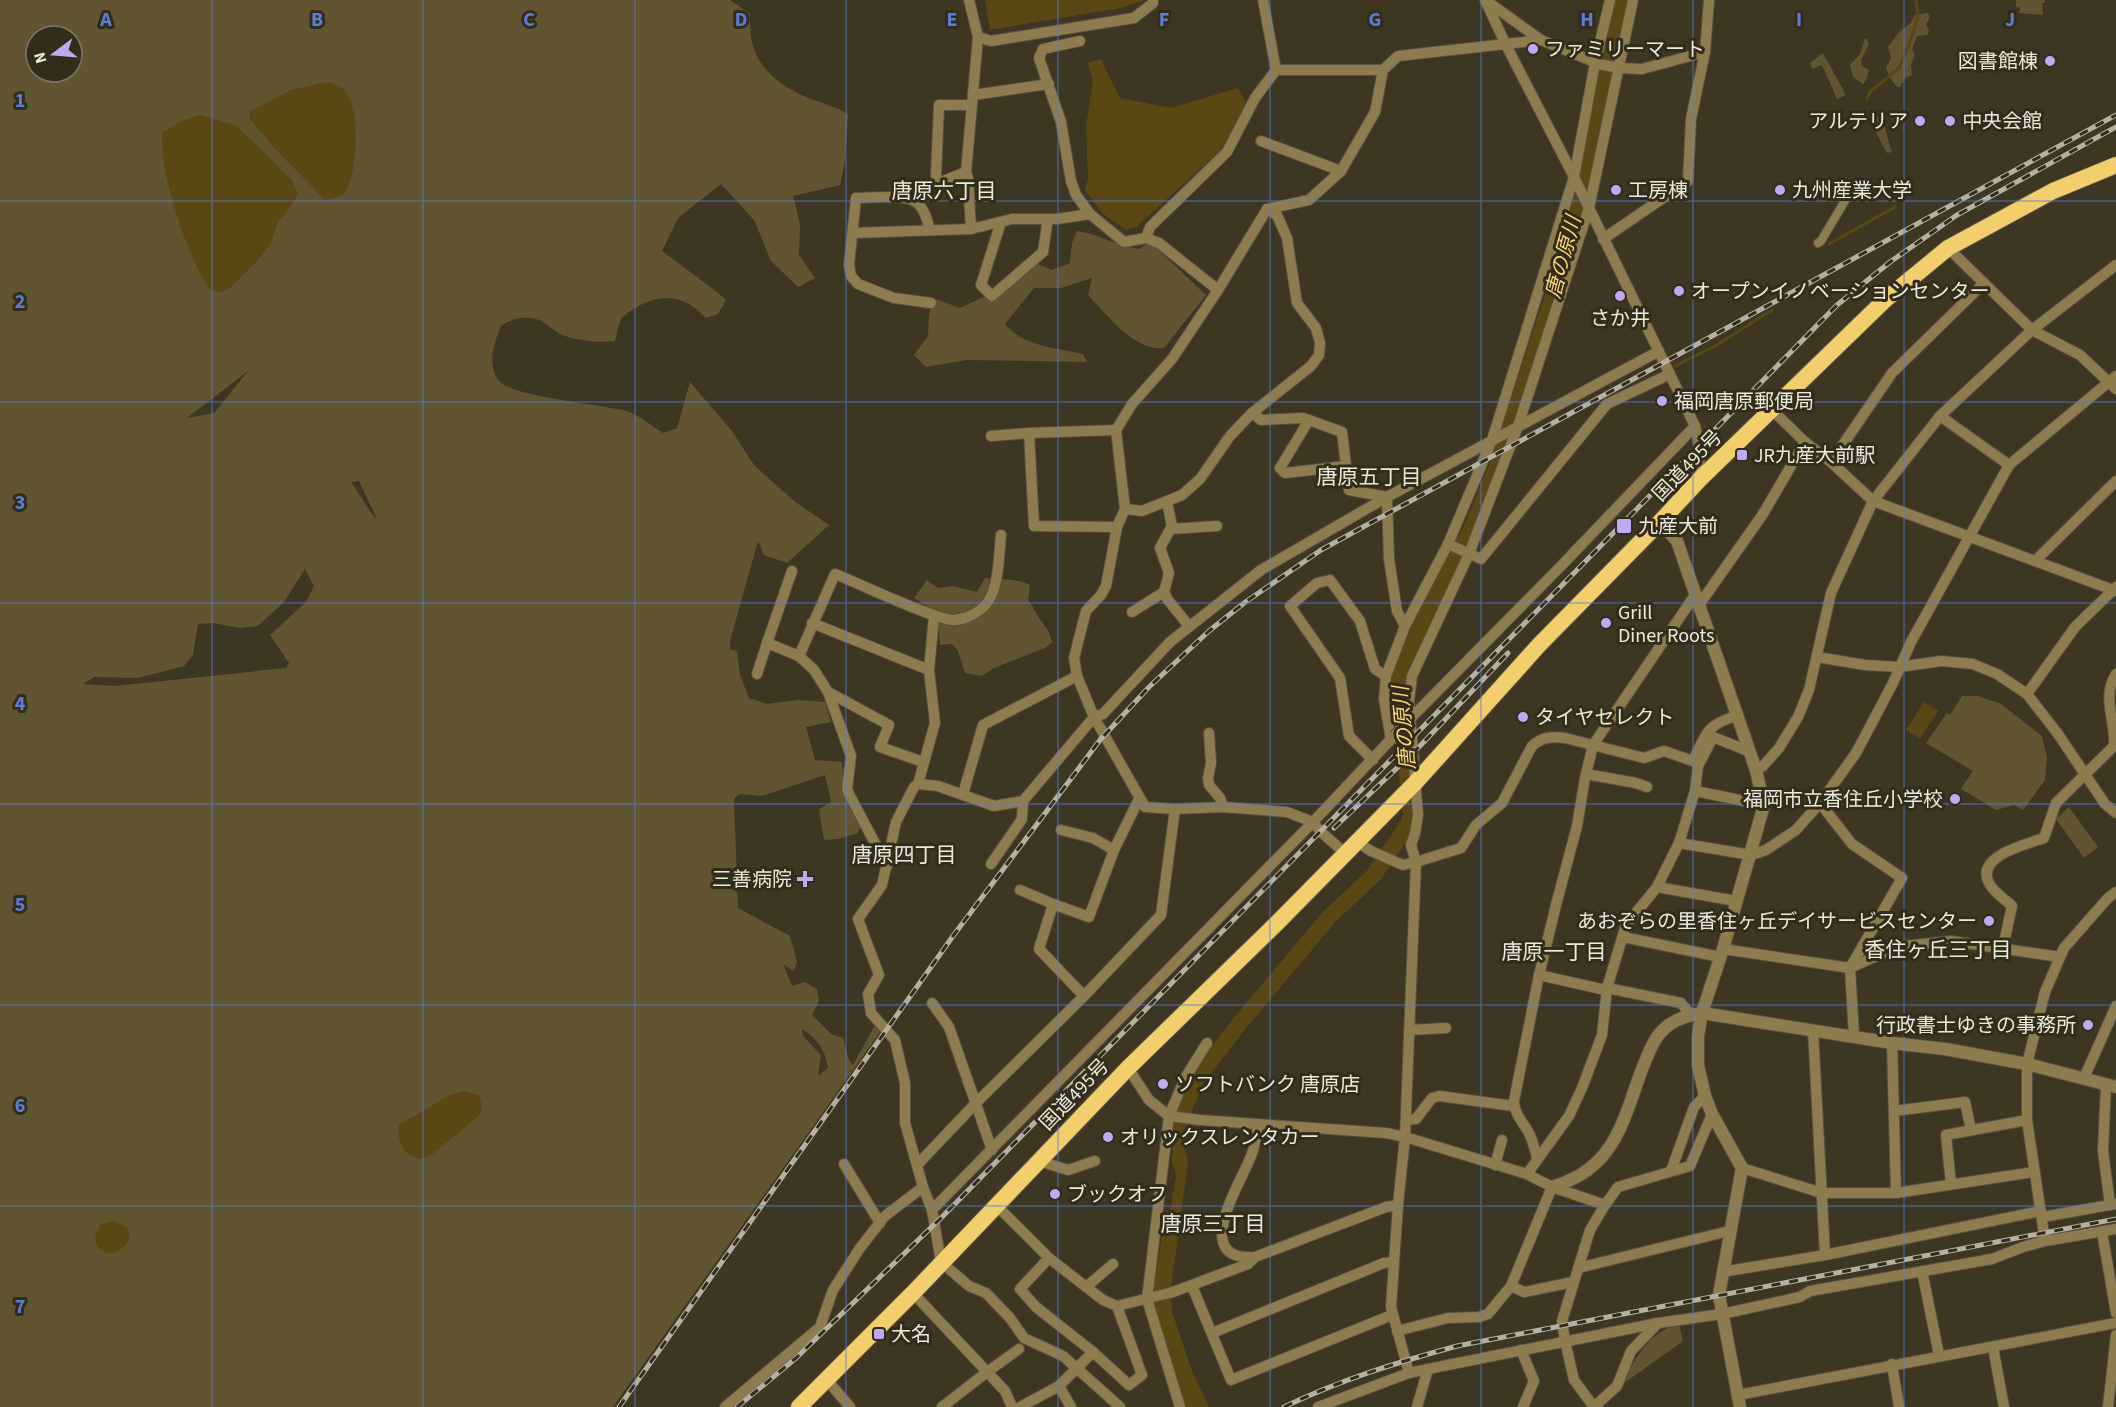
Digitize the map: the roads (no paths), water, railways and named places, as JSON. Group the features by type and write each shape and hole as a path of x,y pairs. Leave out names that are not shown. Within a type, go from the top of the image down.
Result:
{"highway":[{"name":"国道495号","path":"799,1407 913,1293 1128,1068 1278,922 1358,849 1383,815 1416,782 1539,645 1700,479 1886,299 1948,248 2053,190 2116,165"}],"street":[{"path":"969,0 978,37 966,172 971,229"},
{"path":"978,37 991,42 1134,18 1153,0"},
{"path":"1146,238 1150,227 1227,152 1255,98 1276,70 1263,0"},
{"path":"1485,0 1541,40 1597,63 1642,69 1705,52"},
{"path":"1485,0 1695,426 1699,444 1700,479"},
{"path":"1392,738 1384,699 1386,676 1406,626 1450,545 1495,439 1575,179 1610,0"},
{"path":"1409,1373 1390,1306 1406,1137 1416,862 1410,845 1416,833 1418,815 1409,701 1412,676 1467,553 1516,427 1588,205 1616,67 1633,0"},
{"path":"1603,239 1688,181 1691,119 1705,52 1709,0"},
{"path":"1541,40 1398,56 1383,70 1375,112 1341,171 1309,200 1267,209 1218,290 1172,358 1132,404 1116,430 1125,509 1117,527 1106,586 1086,611 1081,625 1074,658 1077,676 1094,717 1145,807 1175,809 1223,807 1287,812 1313,822 1320,831 1358,849 1403,865 1461,848 1476,825 1502,803 1532,746 1538,740 1554,736 1644,758 1664,751 1693,761 1708,730 1721,721 1736,716"},
{"path":"1080,41 1043,49 1039,58 1061,122 1071,181 1076,195 1090,214 1124,242 1146,238 1159,243 1218,290"},
{"path":"1276,70 1383,70"},
{"path":"966,172 938,183 936,176 939,105 1049,84"},
{"path":"1261,141 1341,171"},
{"path":"1818,243 1849,194 1845,185"},
{"path":"930,230 923,211 916,201 907,198 856,198 849,265 851,276 858,284 894,298 932,303"},
{"path":"1125,509 1142,511 1182,495 1200,479 1230,436 1252,413 1311,366 1319,355 1320,343 1316,328 1297,303 1287,238 1277,215 1267,209"},
{"path":"854,233 971,229 1012,219 1045,219 1090,214"},
{"path":"1002,222 981,285 992,296 1043,252 1047,225 1045,219"},
{"path":"1678,843 1750,855 1766,850 1796,830 1820,803 1856,753 1893,683 1911,642 2009,465 2113,383 2080,355 2032,330 1948,248"},
{"path":"1756,770 1763,766 1779,747 1798,717 1809,690 1831,593 1873,501 1940,416 2032,330 2116,265"},
{"path":"1831,462 1892,373 1984,283"},
{"path":"991,864 1022,819 1023,801 1094,717 1103,714 1170,642 1262,570 1387,497 1659,351"},
{"path":"1450,545 1481,559 1607,404 1670,374"},
{"path":"1772,410 1873,501 1968,538 2115,589 2075,627 2027,694"},
{"path":"1252,413 1261,420 1303,418 1342,432 1349,490 1387,497"},
{"path":"1940,416 2009,465"},
{"path":"1309,420 1280,468 1285,472 1346,466"},
{"path":"932,1209 1313,822 1695,426"},
{"path":"992,436 1116,430"},
{"path":"1029,433 1035,526 1117,527"},
{"path":"1537,1158 1528,1131 1514,1106 1539,975 1577,826 1593,744 1697,600 1763,514 1805,442"},
{"path":"2035,561 2116,481"},
{"path":"1387,497 1389,559 1396,611 1406,626"},
{"path":"1167,502 1172,526 1160,548 1169,573 1164,592 1190,626"},
{"path":"1660,522 1677,541 1756,770 1764,805 1722,953 1697,1014 1698,1065 1705,1096 1712,1114 1742,1168 1719,1295 1739,1401 1892,1364 2116,1323"},
{"path":"1171,530 1217,526"},
{"path":"799,656 835,574 934,616 954,621 975,614 988,602 996,582 1000,536"},
{"path":"757,674 792,571"},
{"path":"1373,760 1349,736 1340,678 1290,606 1317,583 1330,580 1360,621 1375,669 1386,676"},
{"path":"1132,612 1164,592"},
{"path":"934,616 929,670 935,723 918,784 914,787 896,822 882,885 858,919 879,975 868,994 871,1013 895,1040 905,1083 906,1123 923,1187 932,1209 941,1262 969,1286 986,1293 1010,1318 1024,1338 1063,1356 1120,1407"},
{"path":"812,623 929,670"},
{"path":"767,644 799,656 814,670 828,692 851,756 847,789 886,866"},
{"path":"1816,657 1865,665 1899,667 1941,661 1973,664 1997,674 2027,694 2086,773 2105,804 2116,813"},
{"path":"2003,947 2012,906 1989,883 1987,873 1991,862 2000,854 2044,838 2056,803 2114,746 2116,735 2109,694 2116,674"},
{"path":"963,794 983,725 1077,676"},
{"path":"828,692 889,725 880,747 923,762"},
{"path":"1209,733 1211,763 1209,785 1220,798 1223,807"},
{"path":"1527,1173 1569,1116 1582,1088 1602,1035 1607,988 1626,925 1657,887 1678,843 1695,790 1698,766 1713,737 1748,751"},
{"path":"1586,774 1647,787"},
{"path":"918,784 938,786 994,806 1023,801"},
{"path":"1695,790 1764,805"},
{"path":"1020,890 1089,917 1114,850 1139,799"},
{"path":"1820,803 1852,844 1902,878 1850,968 1854,1036"},
{"path":"918,1164 1161,915 1175,809"},
{"path":"1061,830 1093,838 1114,850"},
{"path":"1657,887 1736,901"},
{"path":"2045,1241 2027,1120 2027,1064 2045,992 2064,948 2116,892"},
{"path":"1053,904 1039,949 1084,996"},
{"path":"1623,937 1722,953 1850,968 1905,946 1951,941 2060,957"},
{"path":"1539,975 1681,1003 1697,1014 1946,1049 2027,1064 2111,1085 2103,1151 2113,1204 2042,1214 1722,1272"},
{"path":"932,1003 949,1027 992,1150"},
{"path":"2084,1078 2116,1006"},
{"path":"1396,1331 1448,1318 1479,1317 1488,1314 1511,1286 1552,1187 1571,1181 1601,1158 1620,1124 1650,1048 1664,1029 1697,1014"},
{"path":"1410,1030 1446,1028"},
{"path":"1813,1029 1825,1255"},
{"path":"1180,1407 1149,1299 1169,1116 1185,1078 1207,1043"},
{"path":"1892,1043 1896,1193"},
{"path":"1128,1068 1149,1100 1169,1116 1196,1120 1386,1133 1406,1137 1527,1173 1552,1187 1605,1205"},
{"path":"1406,1120 1416,1119 1432,1098 1439,1096 1514,1106"},
{"path":"1671,1171 1694,1107 1705,1096"},
{"path":"1894,1111 1965,1102 1971,1130"},
{"path":"1658,1323 1632,1351 1617,1386 1594,1407 1574,1380 1564,1341 1562,1321 1590,1230 1618,1187 1690,1167 1712,1114"},
{"path":"1951,1184 1946,1135 2027,1120"},
{"path":"1258,1124 1252,1154 1222,1219 1223,1243 1229,1251 1243,1258 1255,1257 1386,1207 1398,1205"},
{"path":"1495,1165 1502,1140"},
{"path":"1039,1161 1068,1170 1095,1161"},
{"path":"844,1164 880,1223"},
{"path":"1742,1168 1822,1193 1896,1193 2034,1172"},
{"path":"725,1407 820,1327 833,1290 860,1248 885,1216 923,1187"},
{"path":"996,1205 1049,1258 1103,1300 1118,1306 1192,1286 1248,1264 1255,1257"},
{"path":"1318,1407 1409,1373 1658,1323 1722,1314 1800,1298 1810,1291 1992,1259 2045,1241 2116,1229"},
{"path":"1578,1268 1730,1231"},
{"path":"2102,1232 2116,1314"},
{"path":"1049,1258 1020,1289 1036,1307 1129,1384 1142,1375 1118,1306"},
{"path":"1212,1334 1384,1263 1393,1262"},
{"path":"1086,1287 1113,1264"},
{"path":"1922,1271 1938,1355"},
{"path":"1511,1286 1524,1292 1573,1282"},
{"path":"1192,1286 1231,1380 1392,1315"},
{"path":"913,1293 1005,1391 1012,1407"},
{"path":"2108,1407 2116,1335"},
{"path":"1993,1347 2004,1407"},
{"path":"942,1407 1019,1349"},
{"path":"1521,1350 1534,1381 1522,1407"},
{"path":"1020,1407 1059,1386 1093,1352"},
{"path":"1892,1364 1899,1407"},
{"path":"1417,1407 1428,1369"},
{"path":"827,1380 850,1407"},
{"path":"1059,1386 1071,1407"}],"waterway":[{"name":"唐の原川","path":"1183,1129 1184,1109 1197,1078 1329,917 1374,875 1409,823 1411,814 1401,717 1399,671 1430,605 1470,532 1499,462 1565,259 1622,0"},
{"path":"1867,98 1870,92 1899,68 1918,15 1916,0"},
{"path":"1829,244 1895,207"},
{"path":"1675,366 1715,346 1772,310"}],"railway":[{"path":"619,1407 953,936 1100,740 1149,687 1209,631 1244,603 1321,550 2116,115"},
{"path":"737,1407 796,1358 942,1217 1837,305 1890,262 1957,215 2116,127"},
{"path":"1334,828 1420,746 1508,653"},
{"path":"1284,1407 1369,1372 1457,1346 2116,1219"}],"place":[{"name":"ファミリーマート","path":"1533,49"},
{"name":"図書館棟","path":"2050,61"},
{"name":"アルテリア","path":"1920,121"},
{"name":"中央会館","path":"1950,121"},
{"name":"工房棟","path":"1616,190"},
{"name":"九州産業大学","path":"1780,190"},
{"name":"オープンイノベーションセンター","path":"1679,291"},
{"name":"さか井","path":"1620,296"},
{"name":"福岡唐原郵便局","path":"1662,401"},
{"name":"JR九産大前駅","path":"1742,455"},
{"name":"九産大前","path":"1624,526"},
{"name":"Grill Diner Roots","path":"1606,623"},
{"name":"タイヤセレクト","path":"1523,717"},
{"name":"福岡市立香住丘小学校","path":"1955,799"},
{"name":"三善病院","path":"805,879"},
{"name":"あおぞらの里香住ヶ丘デイサービスセンター","path":"1989,921"},
{"name":"行政書士ゆきの事務所","path":"2088,1025"},
{"name":"ソフトバンク 唐原店","path":"1163,1084"},
{"name":"オリックスレンタカー","path":"1108,1137"},
{"name":"ブックオフ","path":"1055,1194"},
{"name":"大名","path":"879,1334"}],"district":[{"name":"唐原六丁目","path":"944,191"},
{"name":"唐原五丁目","path":"1369,477"},
{"name":"唐原四丁目","path":"904,855"},
{"name":"香住ヶ丘三丁目","path":"1938,950"},
{"name":"唐原一丁目","path":"1554,952"},
{"name":"唐原三丁目","path":"1213,1224"}]}
